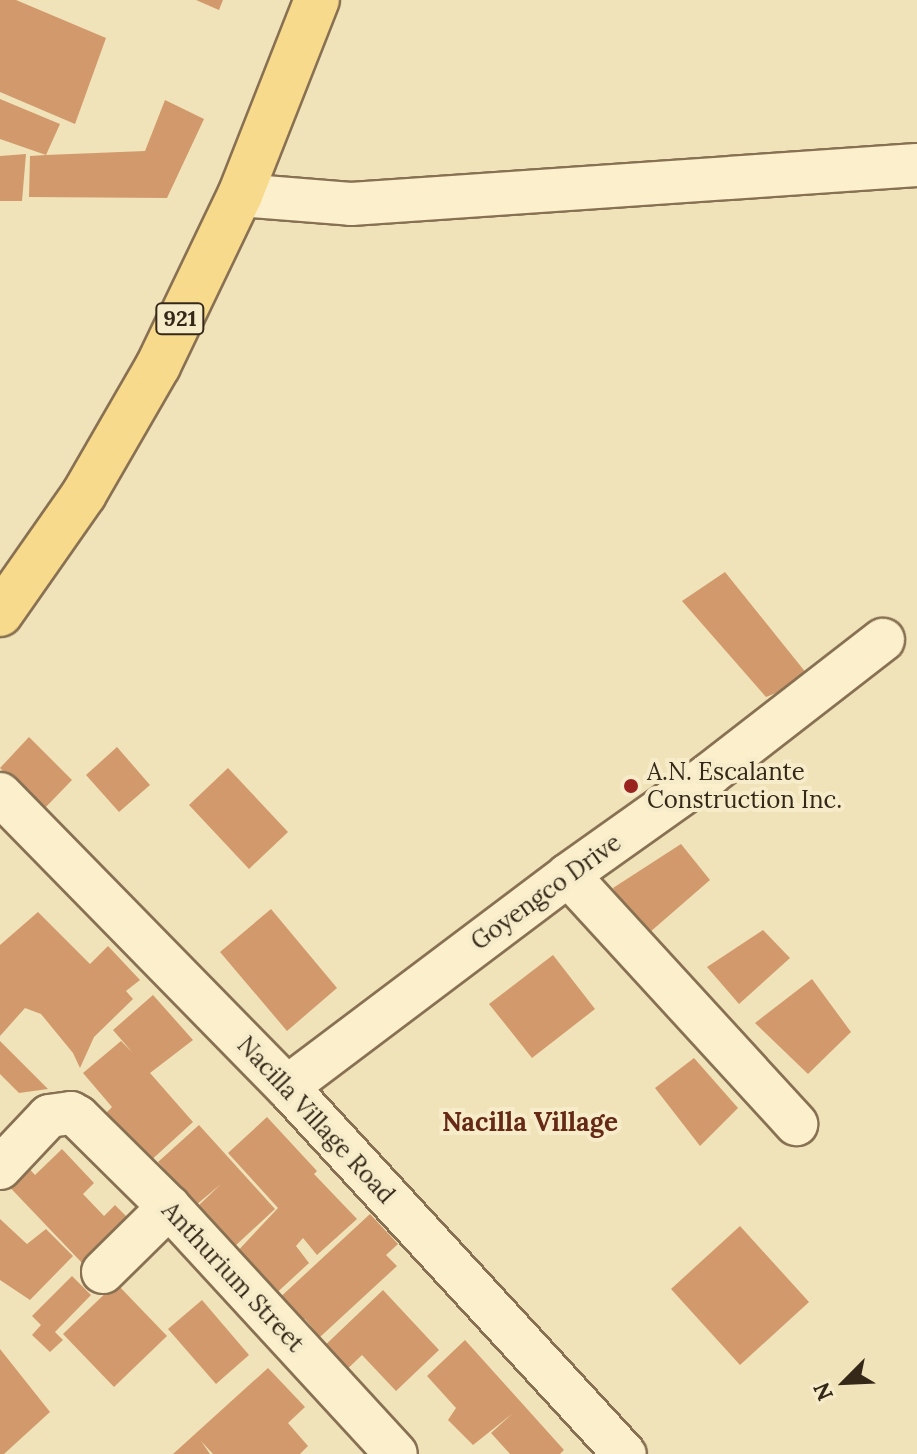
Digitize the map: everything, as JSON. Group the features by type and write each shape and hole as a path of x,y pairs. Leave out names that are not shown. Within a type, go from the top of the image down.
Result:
{"main road":[{"name":"921","path":"0,614 84,494 158,366 240,195 317,0"}],"street":[{"path":"240,195 351,204 917,165"},
{"name":"Goyengco Drive","path":"287,1087 568,875 710,774 883,640"},
{"name":"Nacilla Village Road","path":"0,794 287,1087 625,1454"},
{"path":"568,875 796,1124"},
{"name":"Anthurium Street","path":"0,1168 39,1123 60,1112 78,1117 169,1207 396,1454"},
{"path":"103,1272 169,1207"}],"building":[{"path":"0,0 16,0 106,38 75,124 0,92"},
{"path":"196,0 223,0 219,10"},
{"path":"0,99 60,124 46,155 0,139"},
{"path":"165,100 204,119 167,198 29,197 30,156 145,151"},
{"path":"26,154 22,201 0,201 0,156"},
{"path":"725,572 811,679 766,697 682,601"},
{"path":"29,737 72,780 43,810 0,768"},
{"path":"117,747 150,785 119,812 86,775"},
{"path":"228,768 288,832 249,869 189,805"},
{"path":"681,844 710,880 642,939 613,888"},
{"path":"271,909 337,988 287,1031 220,952"},
{"path":"38,912 90,964 108,946 140,980 126,991 133,999 94,1037 80,1068 73,1053 41,1014 25,1008 0,1036 0,945"},
{"path":"763,930 790,958 739,1004 707,967"},
{"path":"553,955 595,1009 532,1058 489,1004"},
{"path":"812,979 851,1032 808,1074 755,1023"},
{"path":"153,995 193,1040 150,1073 193,1122 147,1164 103,1116 112,1107 83,1073 121,1041 132,1052 113,1030"},
{"path":"0,1041 48,1089 19,1093 0,1074"},
{"path":"694,1058 738,1108 700,1146 655,1088"},
{"path":"267,1117 317,1171 314,1174 357,1219 317,1255 303,1238 296,1246 309,1263 270,1299 233,1256 278,1208 228,1153"},
{"path":"199,1125 275,1209 234,1247 197,1207 221,1184 196,1205 158,1162"},
{"path":"62,1149 94,1183 83,1194 104,1216 115,1205 130,1220 84,1265 0,1177 17,1155 35,1175"},
{"path":"370,1214 398,1244 386,1255 397,1266 320,1337 305,1319 297,1326 275,1302"},
{"path":"0,1219 27,1244 46,1229 73,1256 30,1300 0,1280"},
{"path":"740,1226 809,1302 740,1365 671,1289"},
{"path":"72,1276 91,1295 55,1332 63,1340 50,1352 32,1335 41,1325 32,1316"},
{"path":"116,1283 167,1336 114,1387 63,1334"},
{"path":"383,1290 439,1350 396,1391 362,1355 340,1376 318,1352"},
{"path":"202,1300 249,1355 216,1384 168,1329"},
{"path":"465,1340 564,1450 560,1454 510,1454 491,1433 513,1413 473,1445 448,1420 456,1408 427,1376"},
{"path":"0,1349 50,1412 4,1454 0,1454"},
{"path":"268,1368 305,1407 288,1423 308,1446 300,1454 213,1454 201,1441 210,1454 173,1454"}],"place":[{"name":"A.N. Escalante Construction Inc.","path":"631,786"}],"district":[{"name":"Nacilla Village","path":"530,1122"}]}
